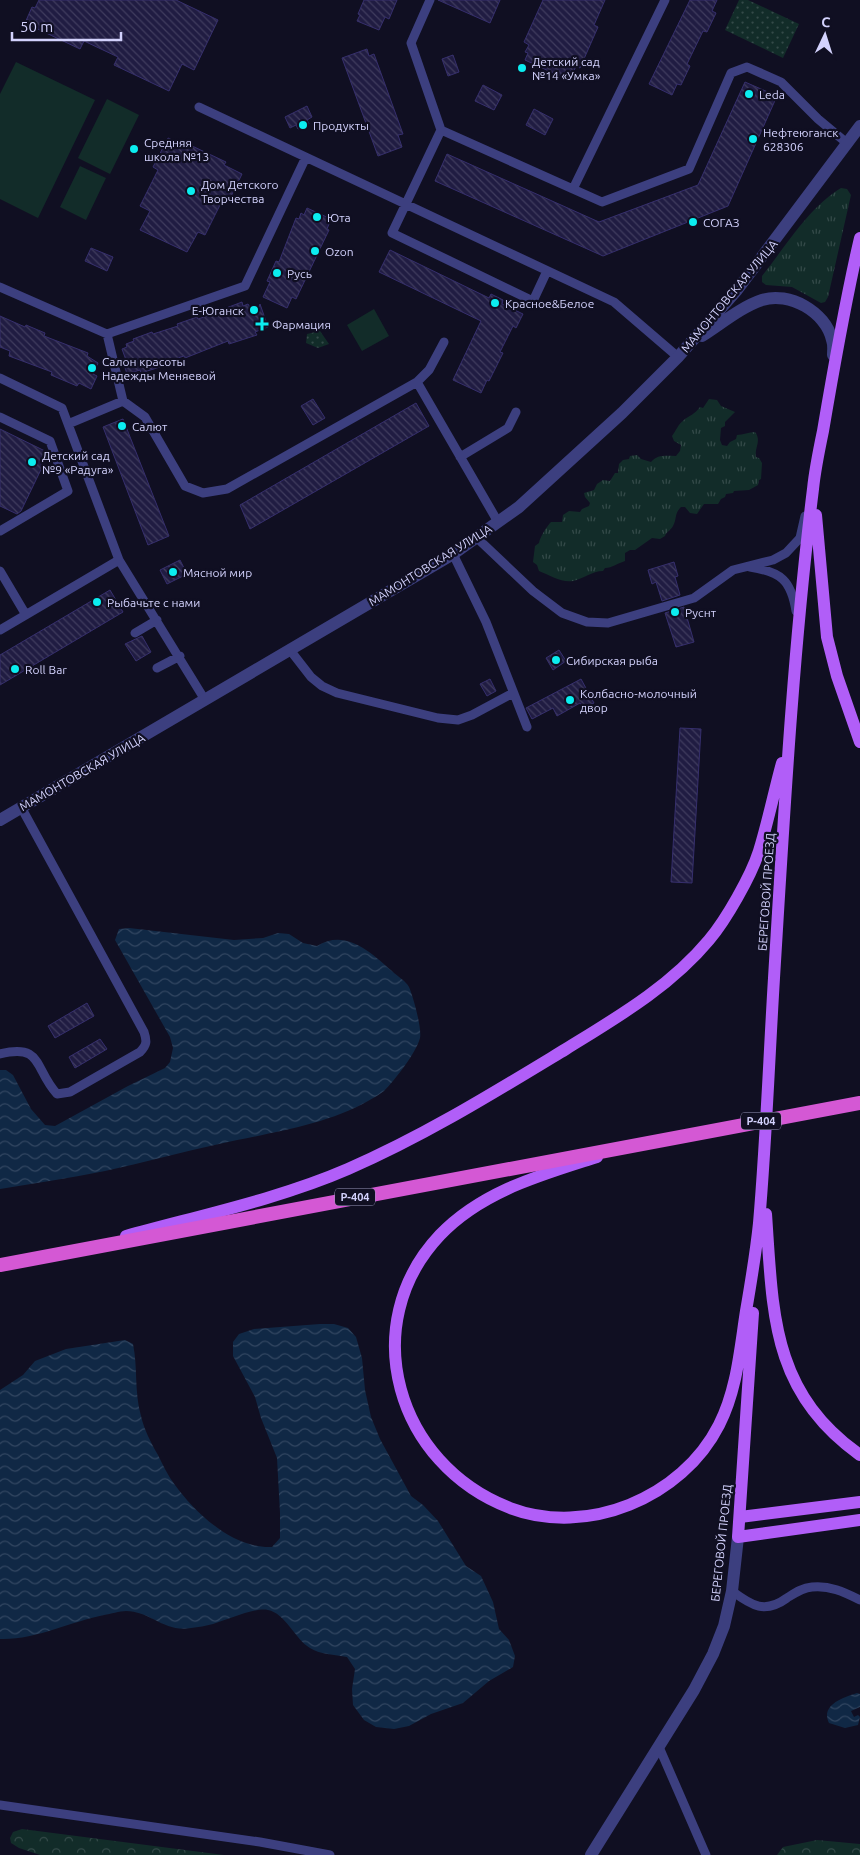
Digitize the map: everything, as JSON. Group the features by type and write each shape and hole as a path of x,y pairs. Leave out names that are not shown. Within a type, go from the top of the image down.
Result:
{"highway":[{"name":"Р-404","path":"5,1263 860,1103"}],"main road":[{"path":"860,238 833,364 813,483 827,637 837,676 860,742"},
{"name":"БЕРЕГОВОЙ ПРОЕЗД","path":"763,1164 789,734 798,623 813,483"},
{"path":"73,1250 269,1197 347,1170 423,1134 627,1011 672,977 709,940 735,902 758,853 789,734"},
{"path":"637,1144 532,1178 494,1194 466,1212 441,1234 421,1259 405,1288 398,1313 396,1339 397,1375 403,1400 420,1434 440,1461 465,1482 489,1498 513,1509 542,1516 570,1517 597,1514 626,1506 646,1498 683,1472 708,1443 720,1424 730,1400 738,1363 759,1228 763,1164"},
{"path":"763,1164 772,1299 782,1350 800,1392 817,1416 842,1441 860,1454"},
{"name":"БЕРЕГОВОЙ ПРОЕЗД","path":"738,1537 759,1228"},
{"path":"740,1517 860,1502"},
{"path":"738,1537 860,1520"}],"street":[{"name":"МАМОНТОВСКАЯ УЛИЦА","path":"0,820 453,554 520,507 622,413 690,344 737,290 860,126"},
{"path":"690,344 747,308 762,300 778,297 802,304 816,314 827,326 833,340 833,364"},
{"name":"БЕРЕГОВОЙ ПРОЕЗД","path":"591,1855 694,1690 713,1654 724,1626 732,1591 738,1537"}],"lane":[{"path":"430,0 411,43 441,130 392,233 536,303 547,270"},
{"path":"573,189 665,0"},
{"path":"441,130 602,202 690,168 731,73 747,67 781,82 818,119 848,144"},
{"path":"199,107 614,302 678,357"},
{"path":"0,287 107,334 245,286 306,157"},
{"path":"107,334 123,401 145,417 185,486 203,493 226,489 417,382 429,370 444,342"},
{"path":"0,378 62,408 119,560 180,656 205,700"},
{"path":"417,382 498,522"},
{"path":"68,424 123,401"},
{"path":"460,457 508,428 516,412"},
{"path":"0,417 50,441 68,491 0,531"},
{"path":"477,538 533,591 562,613 587,622 608,623 694,598 723,576 745,566 773,560 786,553 800,538 813,483"},
{"path":"453,554 486,622 527,727"},
{"path":"0,630 119,560"},
{"path":"745,566 776,573 786,581 793,594 798,623"},
{"path":"0,571 26,615"},
{"path":"135,633 157,620"},
{"path":"290,650 311,677 322,686 337,693 438,718 458,720 472,716 513,693"},
{"path":"157,668 180,656"},
{"path":"0,1054 15,1050 26,1051 33,1058 57,1094 63,1094 70,1092 140,1052 146,1046 147,1040 22,807"},
{"path":"732,1591 747,1603 758,1607 772,1607 797,1592 810,1587 828,1587 860,1600"},
{"path":"659,1746 706,1855"},
{"path":"0,1805 260,1842 330,1855"}],"green space":[{"path":"739,0 748,0 799,24 783,58 725,30"},
{"path":"16,62 95,100 38,218 0,199 0,94"},
{"path":"107,99 139,115 110,174 78,158"},
{"path":"80,166 106,178 86,220 60,207"},
{"path":"841,188 847,189 851,195 828,297 825,302 821,303 792,287 766,285 762,282 762,276 798,228 818,206"},
{"path":"374,309 389,336 362,351 347,325"},
{"path":"320,331 329,344 318,348 306,343 307,334"},
{"path":"709,399 717,400 721,406 735,412 725,422 725,426 721,428 720,440 722,445 727,446 736,439 737,435 755,432 757,435 756,457 762,463 761,479 758,485 749,490 734,491 733,493 726,494 718,504 704,504 697,514 690,513 685,507 681,507 677,512 673,526 665,536 660,539 652,538 635,550 630,550 625,553 625,561 605,568 603,571 595,572 577,580 564,581 539,571 537,565 533,562 535,546 539,543 551,522 562,522 563,515 569,511 580,512 589,506 590,503 584,493 594,490 597,484 603,480 610,481 615,473 618,473 619,464 623,460 629,459 630,456 637,455 641,459 651,462 659,457 676,456 680,451 681,445 674,441 672,436 682,422 700,407 703,408"},
{"path":"22,1829 224,1855 40,1855 19,1848 11,1843 10,1838 13,1832"},
{"path":"817,1840 860,1844 860,1855 777,1855 783,1847"}],"water":[{"path":"129,928 234,940 263,938 278,933 289,934 303,943 317,946 328,941 338,940 358,945 376,957 409,987 420,1027 418,1044 405,1066 384,1091 351,1110 333,1117 295,1128 105,1171 0,1189 0,1070 6,1070 13,1075 31,1109 45,1125 55,1126 165,1068 170,1062 173,1048 170,1037 115,940 119,929"},
{"path":"334,1324 348,1328 356,1337 362,1358 365,1390 371,1417 380,1439 411,1496 423,1505 438,1521 466,1566 481,1576 493,1602 499,1629 509,1640 515,1656 513,1667 489,1681 463,1703 431,1714 409,1726 394,1729 376,1727 364,1720 353,1705 352,1689 355,1669 347,1657 322,1653 310,1648 280,1616 268,1610 256,1610 210,1625 182,1629 165,1625 143,1614 123,1611 91,1618 27,1637 0,1639 0,1390 23,1375 35,1361 66,1349 125,1340 133,1344 142,1421 150,1441 172,1482 194,1507 217,1528 244,1542 272,1547 280,1538 277,1458 255,1397 233,1356 233,1342 239,1334 254,1329"},
{"path":"857,1693 860,1694 860,1707 851,1711 854,1717 858,1715 860,1717 858,1725 845,1728 829,1723 827,1717 830,1707 840,1700"}],"building":[{"path":"39,0 176,0 218,20 194,70 182,64 169,91 114,65 118,57 84,41 80,49 25,23 32,7 35,8"},
{"path":"364,0 397,0 389,19 385,17 379,30 357,21"},
{"path":"438,0 500,0 490,23"},
{"path":"543,0 605,0 594,25 598,27 580,68 576,66 573,73 570,71 566,79 525,60 528,53 525,52 529,45 524,42"},
{"path":"690,0 717,0 712,11 716,13 707,32 703,31 687,64 690,66 681,85 677,84 672,95 649,84"},
{"path":"367,49 369,56 374,54 403,134 398,135 402,147 378,156 342,58"},
{"path":"453,55 459,72 448,76 442,59"},
{"path":"745,82 777,96 728,206 603,256 435,181 447,154 599,222 698,185"},
{"path":"483,85 502,95 494,110 475,101"},
{"path":"307,106 312,117 307,120 309,124 298,129 296,125 290,128 285,117"},
{"path":"534,109 553,119 545,135 526,125"},
{"name":"Дом Детского Творчества","path":"168,138 189,148 190,145 226,162 224,165 242,174 228,203 222,201 205,235 198,232 187,252 140,230 150,211 140,206 158,170 153,167"},
{"path":"307,208 331,219 327,229 329,230 296,299 292,297 287,308 263,297 270,282 267,281 276,261 279,262 296,218 299,219 301,213 304,215"},
{"path":"91,248 113,257 107,271 85,261"},
{"path":"390,250 489,298 491,294 503,300 502,304 523,314 516,328 513,326 500,352 503,353 481,393 453,380 481,321 379,272"},
{"path":"242,302 243,306 248,304 255,316 260,304 268,327 255,332 257,335 229,344 228,341 185,358 184,356 159,364 160,367 141,373 140,370 127,374 123,361 126,360 122,349 127,347 126,344 134,341 133,339 178,326 177,324 222,311"},
{"path":"0,316 25,327 26,325 45,333 44,336 88,353 87,356 98,363 93,374 97,376 91,389 79,383 77,386 51,375 52,372 9,356 10,351 0,347"},
{"path":"313,399 325,418 313,425 301,406"},
{"path":"416,403 429,426 250,529 240,505"},
{"path":"123,419 169,536 148,545 103,427"},
{"path":"0,429 47,452 48,455 21,511 17,514 0,506"},
{"name":"Мясной мир","path":"180,560 187,574 167,584 160,570"},
{"path":"674,562 678,576 675,577 680,595 662,601 656,582 652,584 648,570"},
{"path":"110,590 123,612 0,685 0,655"},
{"path":"684,607 694,642 676,647 665,613"},
{"path":"142,636 151,652 136,661 125,644"},
{"name":"Сибирская рыба","path":"559,650 566,661 553,670 546,658"},
{"path":"490,679 496,691 487,696 480,684"},
{"name":"Колбасно-молочный двор","path":"581,679 594,703 583,708 580,703 557,716 553,708 532,719 526,708"},
{"path":"680,728 701,729 692,883 671,882"},
{"path":"87,1003 94,1016 55,1038 48,1026"},
{"path":"100,1039 107,1049 75,1068 69,1057"}],"place":[{"name":"Детский сад №14 «Умка»","path":"522,68"},
{"name":"Leda","path":"749,94"},
{"name":"Продукты","path":"303,125"},
{"name":"Нефтеюганск 628306","path":"753,139"},
{"name":"Средняя школа №13","path":"134,149"},
{"name":"Дом Детского Творчества","path":"191,191"},
{"name":"Юта","path":"317,217"},
{"name":"СОГАЗ","path":"693,222"},
{"name":"Ozon","path":"315,251"},
{"name":"Русь","path":"277,273"},
{"name":"Красное&Белое","path":"495,303"},
{"name":"Е-Юганск","path":"254,310"},
{"name":"Фармация","path":"262,324"},
{"name":"Салон красоты Надежды Меняевой","path":"92,368"},
{"name":"Салют","path":"122,426"},
{"name":"Детский сад №9 «Радуга»","path":"32,462"},
{"name":"Мясной мир","path":"173,572"},
{"name":"Рыбачьте с нами","path":"97,602"},
{"name":"Руснт","path":"675,612"},
{"name":"Сибирская рыба","path":"556,660"},
{"name":"Roll Bar","path":"15,669"},
{"name":"Колбасно-молочный двор","path":"570,700"}]}
